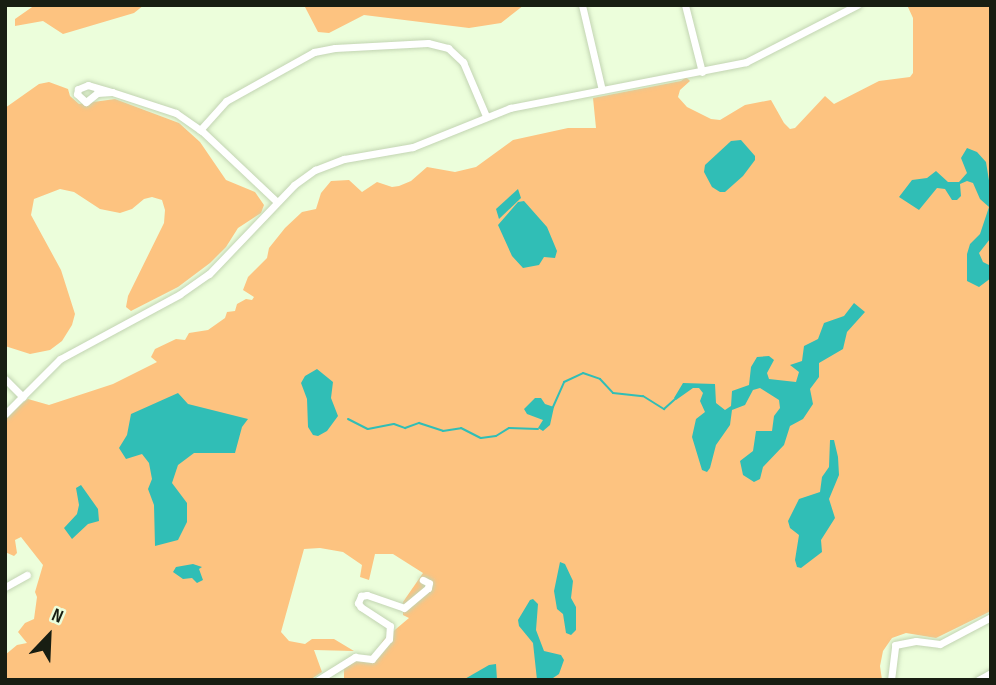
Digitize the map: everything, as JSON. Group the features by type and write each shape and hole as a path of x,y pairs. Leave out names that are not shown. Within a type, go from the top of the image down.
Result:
{"street":[{"path":"582,5 603,90"},
{"path":"685,5 702,72"},
{"path":"5,414 60,359 180,294 209,274 277,202 306,176 327,164 413,147 510,108 746,62 857,5"},
{"path":"200,130 226,101 314,52 335,48 415,43 436,43 458,56 467,68 486,116"},
{"path":"113,92 163,108 200,130 277,202"},
{"path":"5,379 23,397"},
{"path":"5,587 27,575"},
{"path":"318,680 355,657 372,659 389,639 392,633 390,626 361,607 358,603 361,596 404,608 428,588 429,583 423,580"},
{"path":"891,680 895,645 916,641 940,644 991,617"},
{"path":"978,680 991,673"}],"shaded area":[{"path":"35,5 144,5 134,13 63,34 43,21 15,26 15,19"},
{"path":"294,5 524,5 501,23 469,28 364,15 329,33 318,32 305,7"},
{"path":"907,5 991,5 991,611 936,638 906,633 892,638 883,651 880,666 882,680 344,680 344,667 355,659 371,661 383,640 409,618 403,615 403,602 423,573 393,554 375,554 369,580 360,577 362,565 343,552 320,548 304,549 281,632 289,641 305,644 312,639 334,639 354,651 314,650 322,672 310,680 5,680 5,655 17,645 27,643 18,632 25,623 34,619 37,597 35,592 43,565 21,537 15,540 17,553 14,556 5,552 5,420 28,399 49,405 113,384 157,362 151,357 155,349 176,339 185,340 189,333 208,330 225,318 227,312 235,311 237,304 246,299 252,300 254,297 243,290 248,277 267,258 269,248 285,228 302,212 316,209 321,193 331,181 349,180 362,192 377,182 392,187 399,186 411,181 427,167 455,172 476,167 513,140 568,128 596,128 593,98 681,81 686,77 690,81 680,90 678,97 687,107 711,119 720,120 745,105 771,100 784,123 790,129 795,128 825,96 834,104 879,81 910,77 913,73 913,18"},
{"path":"49,82 68,89 70,96 79,104 115,99 179,123 200,142 226,180 255,192 264,205 261,213 238,228 226,247 210,263 178,287 131,311 126,307 128,296 164,223 165,210 162,200 152,197 144,199 132,209 120,213 100,209 74,192 60,189 34,199 31,215 61,270 75,314 62,341 50,350 30,354 5,346 5,108 39,84"}],"water":[{"path":"741,140 755,156 755,160 743,176 725,192 720,192 712,187 704,172 705,165 731,141"},
{"path":"967,148 977,152 986,162 991,193 990,239 979,253 983,262 991,266 991,278 979,287 967,281 967,254 970,244 980,234 989,207 980,199 973,183 967,181 960,184 961,196 957,200 952,200 945,189 937,188 919,210 899,197 912,180 927,178 936,171 948,182 959,182 967,173 961,158"},
{"path":"518,189 521,198 499,219 496,209"},
{"path":"524,201 547,227 557,251 555,258 544,257 539,265 523,268 512,256 498,225 518,202"},
{"path":"854,303 865,312 847,332 843,349 819,363 819,377 810,389 813,404 803,419 790,426 784,445 763,467 760,479 754,482 743,475 740,461 753,451 756,431 772,431 774,416 780,408 779,400 760,388 753,390 745,405 732,410 730,425 716,445 710,468 707,472 702,470 692,437 696,419 705,412 700,401 703,393 699,388 693,388 676,400 674,398 683,383 715,384 716,403 725,410 731,406 732,391 749,385 751,367 757,357 769,356 774,360 767,373 769,379 796,382 799,372 790,365 802,361 804,346 818,339 824,323 844,316"},
{"path":"317,369 333,382 331,398 338,416 327,431 318,436 313,435 308,427 307,399 301,383 305,376"},
{"path":"178,393 188,404 248,419 242,427 235,453 194,453 178,465 172,483 187,503 187,522 178,540 155,546 154,505 148,489 152,479 149,463 142,454 126,459 119,448 127,435 131,414"},
{"path":"535,398 541,398 545,404 554,407 550,425 543,431 538,428 543,420 527,414 524,409"},
{"path":"830,440 834,440 838,457 839,475 829,499 835,518 821,540 822,552 801,568 797,567 795,560 799,535 790,528 788,521 799,499 820,492 822,477 829,467"},
{"path":"81,485 98,509 99,521 88,524 72,539 64,528 77,514 79,505 76,488"},
{"path":"560,562 565,564 573,581 571,598 576,607 576,630 571,635 566,633 563,614 557,609 554,591"},
{"path":"193,564 202,567 199,569 203,580 197,583 192,578 183,579 173,572 176,567"},
{"path":"533,599 538,604 536,630 544,651 561,655 564,660 559,674 550,680 537,680 533,643 519,626 518,620"},
{"path":"496,664 497,680 463,680 489,665"}],"waterway":[{"path":"553,407 564,382 583,373 600,379 613,393 643,396 664,409 675,399"},
{"path":"348,419 368,429 394,424 405,428 419,423 443,431 461,428 481,438 496,436 509,428 538,429"}]}
